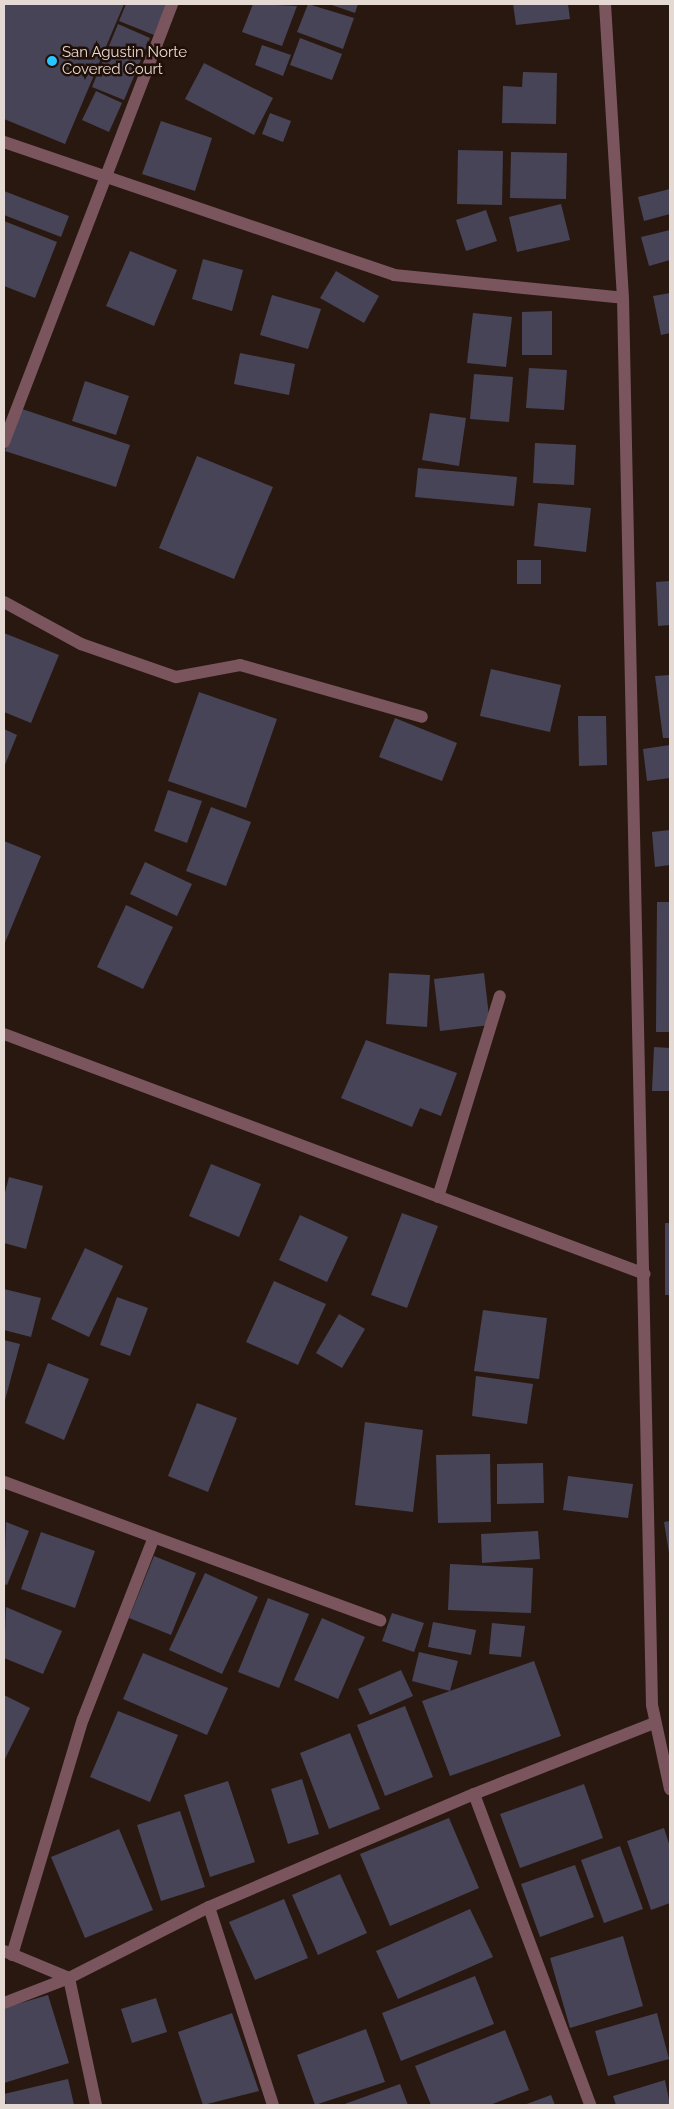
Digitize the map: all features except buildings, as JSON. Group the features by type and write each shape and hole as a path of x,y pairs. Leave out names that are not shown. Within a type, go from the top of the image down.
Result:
{"street":[{"path":"4,442 172,4"},
{"path":"605,4 623,298 654,1723 670,1789"},
{"path":"4,142 104,178 394,274 623,298"},
{"path":"4,602 81,644 176,677 240,665 422,717"},
{"path":"438,1197 500,996"},
{"path":"4,1034 645,1274"},
{"path":"4,1482 380,1620"},
{"path":"68,1978 8,1953 83,1719 154,1537"},
{"path":"4,2003 68,1978 210,1907 474,1794 654,1723"},
{"path":"474,1794 590,2105"},
{"path":"210,1907 273,2105"},
{"path":"68,1978 96,2105"}],"place":[{"name":"San Agustin Norte Covered Court","path":"52,61"}]}
